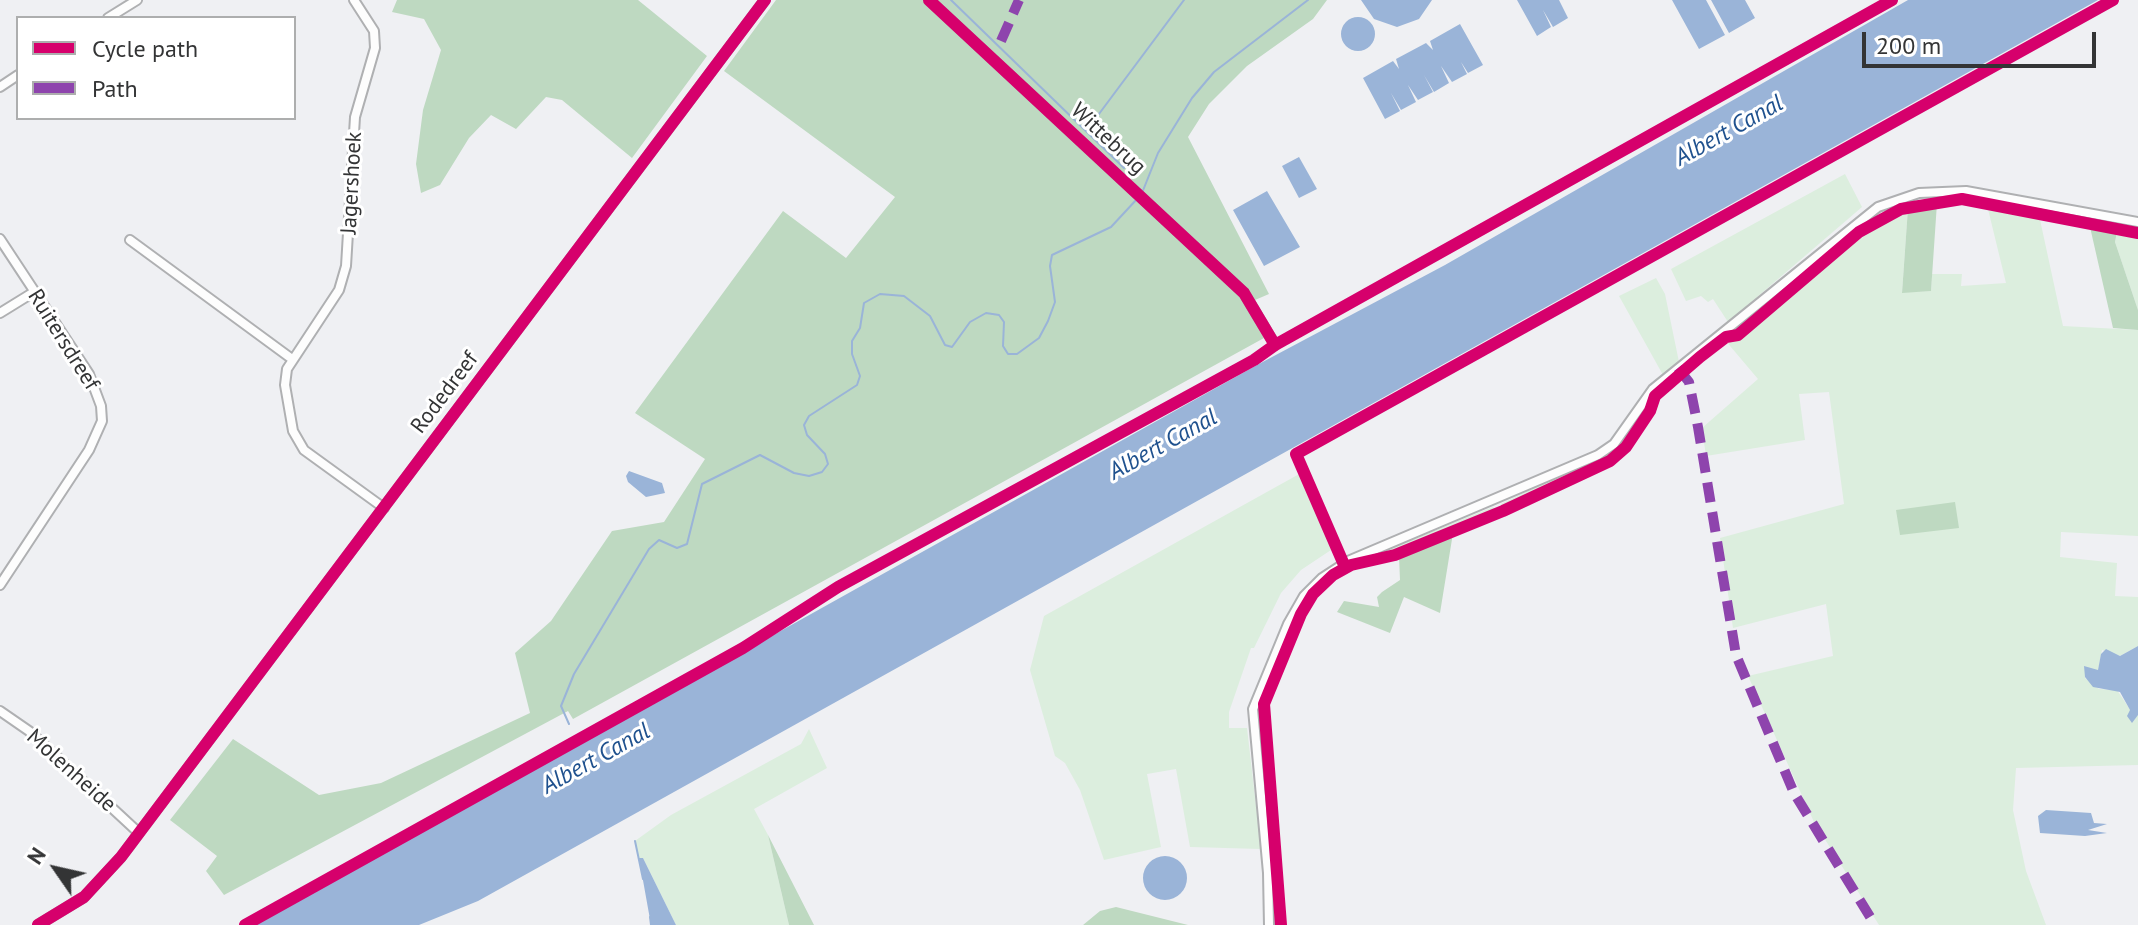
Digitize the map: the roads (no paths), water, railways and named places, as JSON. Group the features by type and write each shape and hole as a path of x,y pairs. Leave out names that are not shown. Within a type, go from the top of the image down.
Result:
{"street":[{"path":"111,16 137,0"},
{"name":"Jagershoek","path":"354,0 374,31 375,48 371,72 355,117 346,266 330,306 292,359 285,385 293,431 298,442 384,508"},
{"name":"Rodedreef","path":"38,925 84,897 139,833 765,0"},
{"name":"Wittebrug","path":"929,0 1244,293 1275,345"},
{"path":"1269,925 1268,873 1252,730 1253,709 1283,634 1304,596 1322,578 1348,561 1570,470 1598,455 1614,444 1653,389 1858,221 1887,203 1939,190 1966,191 2138,222"},
{"name":"Ruitersdreef","path":"0,239 89,374 101,406 102,421 89,450 0,585"},
{"path":"130,240 292,359"},
{"path":"0,313 34,292"},
{"name":"Molenheide","path":"0,711 29,731 139,833"}],"water":[{"path":"1361,0 1432,0 1419,19 1397,27 1374,19"},
{"path":"1517,0 1559,0 1568,18 1553,27 1543,10 1551,27 1537,36"},
{"path":"1672,0 1706,0 1725,35 1699,49"},
{"path":"1711,0 1745,0 1755,18 1729,33"},
{"name":"Albert Canal","path":"1908,0 2098,0 478,901 419,925 254,925 1257,365 1445,265"},
{"path":"1358,17 1370,22 1375,34 1370,46 1358,51 1346,46 1341,34 1346,22"},
{"path":"1460,24 1483,65 1468,73 1461,62 1467,74 1452,82 1441,66 1449,83 1434,92 1424,75 1433,92 1418,100 1408,85 1416,102 1401,110 1391,93 1400,111 1385,119 1363,78 1393,61 1399,69 1396,59 1426,43 1433,50 1430,41"},
{"path":"1299,157 1317,189 1299,198 1282,166"},
{"path":"1267,191 1300,247 1264,266 1233,210"},
{"path":"629,471 662,483 665,493 646,497 628,482 626,476"},
{"path":"2138,646 2138,715 2132,723 2127,716 2130,710 2120,692 2093,687 2085,677 2084,666 2098,670 2101,654 2106,649 2120,656"},
{"path":"2046,810 2091,813 2094,823 2107,824 2088,830 2107,833 2085,836 2040,833 2038,816"},
{"path":"1165,856 1181,862 1187,878 1181,894 1165,900 1149,894 1143,878 1149,862"},
{"path":"639,858 643,858 676,925 651,925"}],"waterway":[{"path":"951,0 1124,168"},
{"path":"1087,130 1184,0"},
{"path":"1142,193 1158,153 1192,98 1214,72 1308,0"},
{"path":"569,724 561,706 574,674 649,549 659,540 677,548 687,544 702,484 760,455 794,473 809,476 822,472 828,464 825,454 807,435 804,425 809,416 857,385 860,376 852,354 852,341 860,328 864,303 880,294 904,296 930,316 945,345 952,347 970,322 986,313 999,315 1004,322 1003,346 1008,354 1017,354 1039,338 1055,302 1050,266 1052,255 1111,227 1137,199"},
{"path":"635,841 643,879"},
{"path":"650,917 651,925"}]}
